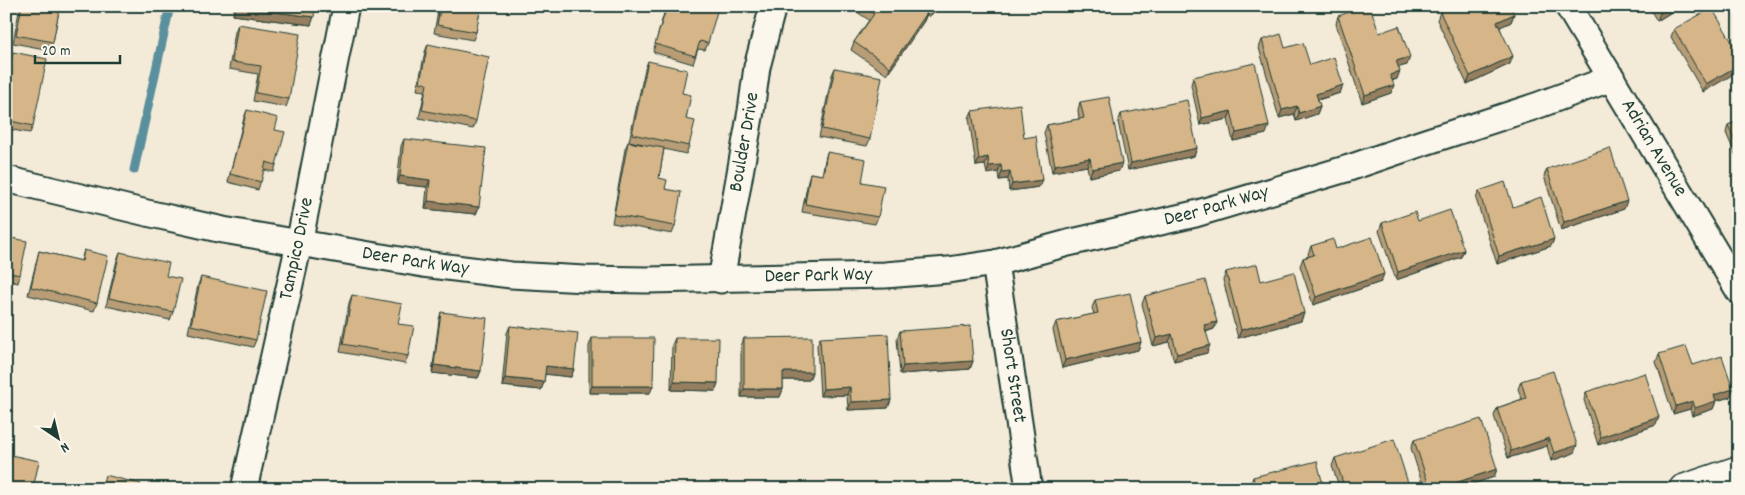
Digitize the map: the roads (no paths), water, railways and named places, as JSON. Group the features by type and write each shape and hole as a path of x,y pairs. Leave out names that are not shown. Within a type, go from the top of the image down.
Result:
{"main road":[{"path":"1683,489 1739,470"}],"street":[{"name":"Tampico Drive","path":"244,489 299,244 346,6"},
{"name":"Boulder Drive","path":"721,280 757,67 773,6"},
{"name":"Adrian Avenue","path":"1568,6 1739,291"},
{"name":"Deer Park Way","path":"6,179 147,213 299,244 423,264 512,275 585,279 721,280 885,275 948,270 995,262 1194,214 1272,192 1536,106 1612,78"},
{"name":"Short Street","path":"995,262 1029,489"}],"waterway":[{"path":"134,170 170,6"}]}
